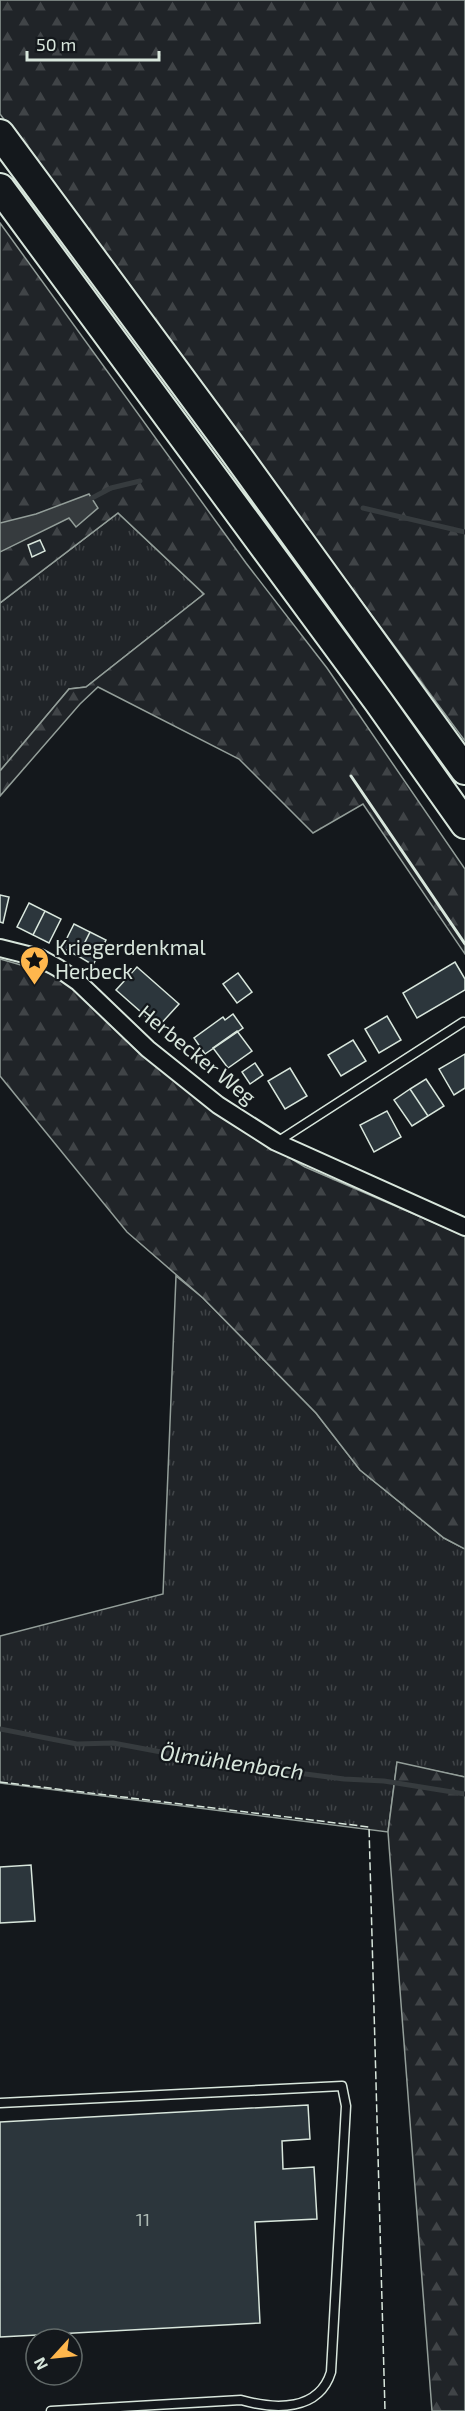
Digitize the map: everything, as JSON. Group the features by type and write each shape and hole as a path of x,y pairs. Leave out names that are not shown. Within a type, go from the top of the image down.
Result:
{"highway":[{"path":"0,134 234,451 465,770"},
{"path":"0,188 371,692 465,824"}],"street":[{"name":"Herbecker Weg","path":"0,948 40,958 78,982 148,1049 209,1098 276,1142 465,1227"}],"lane":[{"path":"276,1142 463,1022"},
{"path":"0,2103 342,2086 346,2106 331,2372 328,2383 316,2398 304,2404 265,2407 241,2400 51,2411"}],"green space":[{"path":"0,0 465,0 465,741 0,114"},
{"path":"0,223 246,563 327,668 465,869 465,954 363,804 313,833 239,759 98,687 80,704 0,796 0,771 69,689 86,687 204,594 118,513 0,603"},
{"path":"118,513 204,594 86,687 69,689 0,771 0,603"},
{"path":"0,959 52,974 74,989 224,1118 305,1167 465,1236 465,1549 444,1538 360,1470 316,1413 203,1298 127,1232 0,1076"},
{"path":"176,1276 203,1298 316,1413 360,1470 444,1538 465,1549 465,1777 397,1763 388,1832 0,1783 0,1636 163,1594"},
{"path":"397,1762 465,1777 465,2411 432,2411 388,1832"}],"shaded area":[{"path":"89,494 98,508 76,527 69,518 0,552 0,523 36,514"}],"building":[{"path":"40,540 45,551 32,557 28,545"},
{"path":"0,895 9,897 3,923 0,922"},
{"path":"29,903 45,911 33,935 17,927"},
{"path":"45,911 61,919 49,943 33,935"},
{"path":"74,924 90,932 78,956 62,948"},
{"path":"90,932 106,940 93,965 78,956"},
{"path":"455,962 465,979 465,990 417,1018 403,993"},
{"path":"137,967 179,1004 158,1027 116,990"},
{"path":"238,973 252,992 237,1003 223,984"},
{"path":"233,1014 243,1028 205,1054 194,1038 223,1017 225,1020"},
{"path":"387,1016 401,1040 379,1053 365,1029"},
{"path":"237,1031 252,1051 228,1068 213,1048"},
{"path":"353,1040 366,1061 341,1076 328,1055"},
{"path":"465,1054 465,1088 454,1095 439,1069"},
{"path":"255,1063 263,1075 250,1084 242,1072"},
{"path":"290,1068 307,1096 285,1109 268,1081"},
{"path":"426,1079 444,1106 428,1116 410,1089"},
{"path":"410,1089 428,1116 412,1126 394,1100"},
{"path":"387,1111 401,1137 374,1152 360,1125"},
{"path":"31,1865 35,1921 0,1923 0,1867"},
{"path":"308,2105 310,2139 282,2141 283,2169 314,2167 317,2219 255,2222 260,2323 84,2332 84,2327 24,2327 24,2336 0,2337 0,2122"}],"waterway":[{"path":"92,498 111,488 140,481"},
{"path":"363,508 465,532"},
{"name":"Ölmühlenbach","path":"0,1729 77,1744 113,1743 220,1763 344,1779 384,1781 465,1794"}],"fence":[{"path":"0,1782 369,1827 385,2411"}],"wall":[{"path":"351,776 465,944"}],"place":[{"name":"Kriegerdenkmal Herbeck","path":"34,986"}]}
